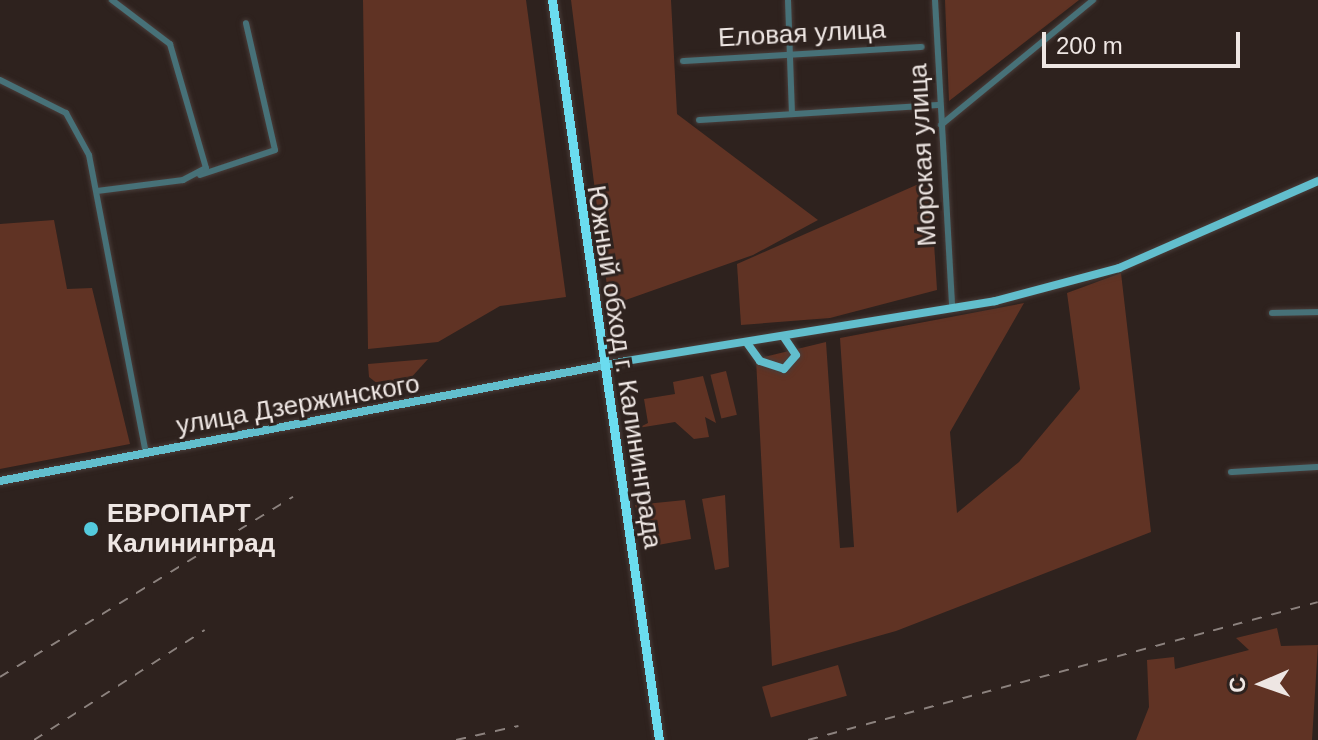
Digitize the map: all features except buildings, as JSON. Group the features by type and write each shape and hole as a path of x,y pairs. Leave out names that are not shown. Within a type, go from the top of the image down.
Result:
{"highway":[{"name":"Южный обход г. Калининграда","path":"552,0 602,366 659,740"}],"main road":[{"name":"улица Дзержинского","path":"0,481 602,366 952,308 1119,268 1318,181"},
{"path":"747,343 760,361 784,369 796,355 784,337"}],"street":[{"path":"112,0 170,44 205,160 200,175"},
{"path":"788,0 792,114"},
{"name":"Морская улица","path":"935,0 952,308"},
{"path":"941,125 1093,0"},
{"path":"97,191 200,175 275,150 246,23"},
{"name":"Еловая улица","path":"683,61 922,47"},
{"path":"0,80 66,113 78,128 97,191 146,453"},
{"path":"699,120 939,105"},
{"path":"1272,313 1318,312"},
{"path":"1231,472 1318,467"}],"shaded area":[{"path":"363,0 526,0 566,297 500,306 438,342 368,349"},
{"path":"571,0 671,0 677,114 818,220 753,255 620,302 608,294"},
{"path":"945,0 1079,0 949,101"},
{"path":"930,179 937,290 830,318 741,325 737,264"},
{"path":"54,220 67,289 92,288 130,444 0,469 0,224"},
{"path":"1121,273 1151,532 896,631 772,666 756,359 826,342 840,548 854,547 840,338 1024,303 950,432 957,513 1019,462 1080,389 1067,293"},
{"path":"428,359 409,380 378,384 369,377 368,364"},
{"path":"726,371 737,415 721,419 710,375"},
{"path":"703,376 716,423 705,417 709,437 694,439 675,422 638,428 648,423 644,399 675,394 673,382"},
{"path":"725,495 729,567 715,570 702,499"},
{"path":"685,500 691,539 647,547 635,505"},
{"path":"1277,628 1281,646 1318,645 1312,740 1136,740 1149,707 1147,660 1174,657 1175,669 1249,650 1236,638"},
{"path":"838,665 847,696 771,718 762,687"}],"railway":[{"path":"0,677 293,497"},
{"path":"808,740 1318,602"},
{"path":"34,740 205,630"},
{"path":"456,740 518,726"}],"place":[{"name":"ЕВРОПАРТ Калининград","path":"91,529"}]}
